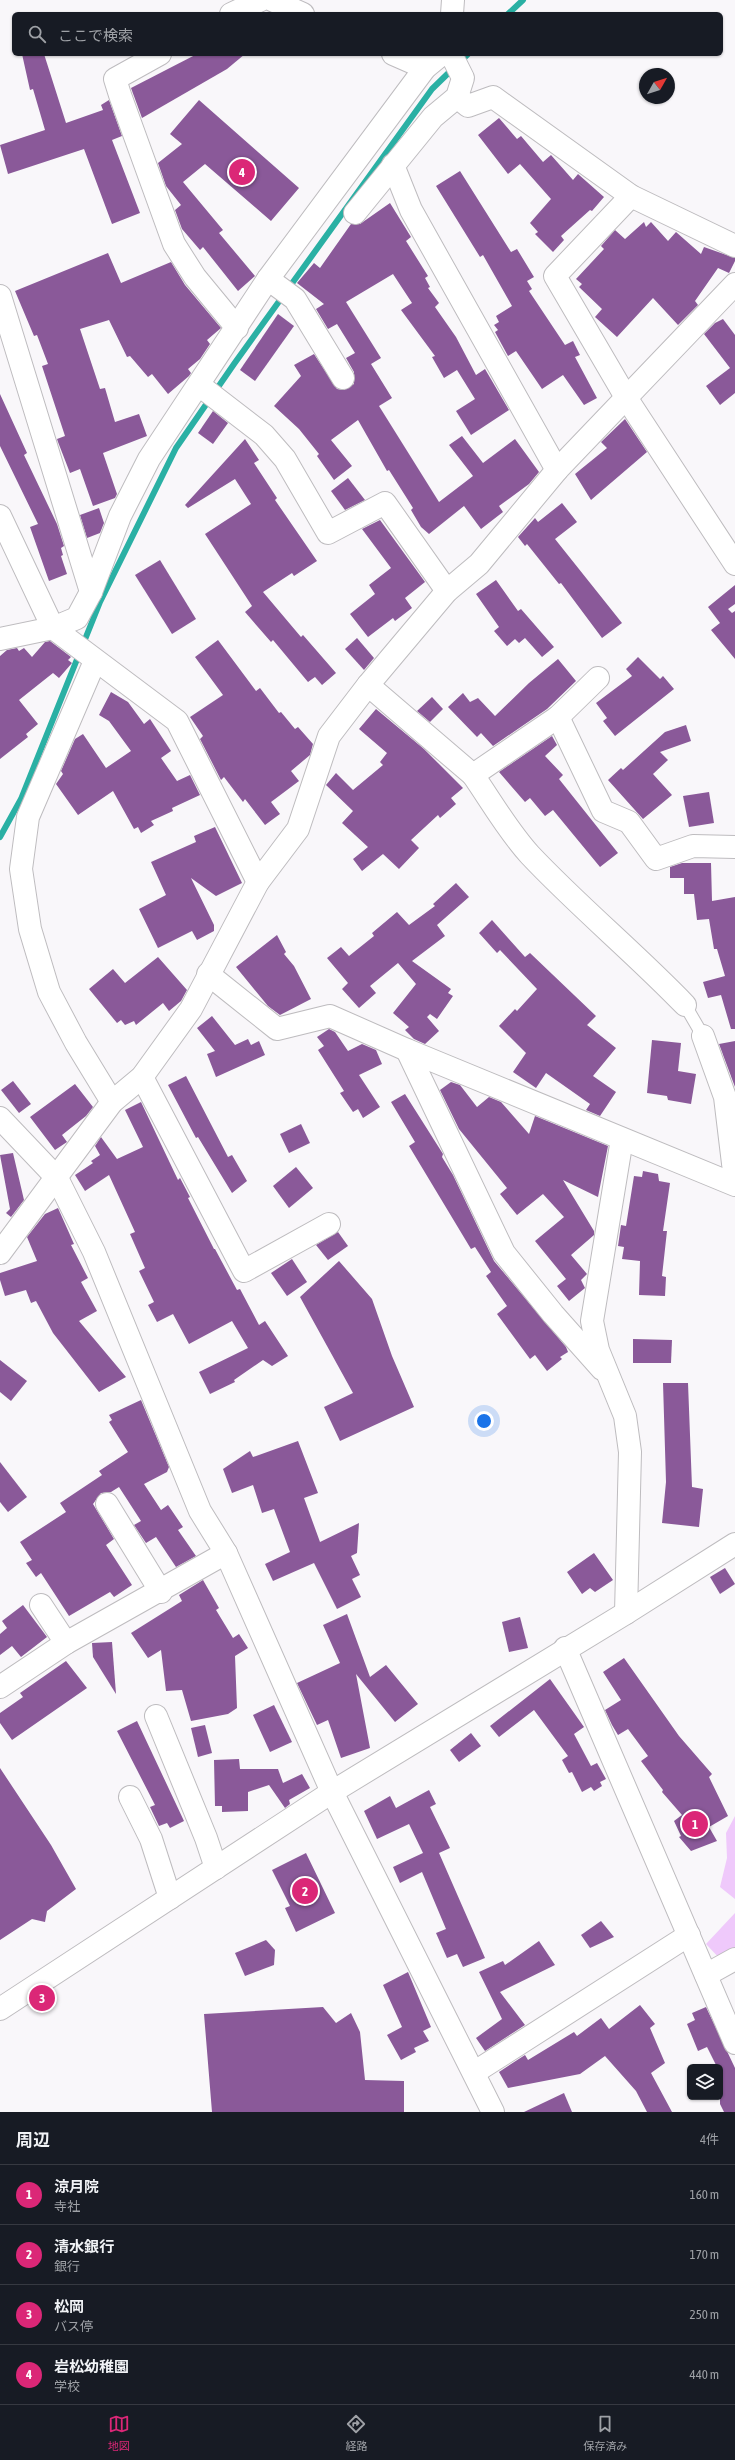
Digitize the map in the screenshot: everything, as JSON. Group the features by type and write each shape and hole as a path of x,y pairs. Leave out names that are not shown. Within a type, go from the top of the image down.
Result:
{"street":[{"path":"235,12 261,0"},
{"path":"272,0 299,12"},
{"path":"452,12 453,0"},
{"path":"156,56 115,79 174,244 195,277 237,328"},
{"path":"398,56 425,68"},
{"path":"0,639 53,628 77,618 90,592 120,516 149,459 201,386 237,328 272,282 425,68 440,56"},
{"path":"452,56 460,87 468,106 493,97 631,196 735,246"},
{"path":"355,214 393,165 460,87"},
{"path":"393,165 411,210 557,470"},
{"path":"631,196 554,276 627,399 735,564"},
{"path":"272,282 295,299 343,378"},
{"path":"0,1253 112,1102 142,1077 191,1009 208,974 258,882 298,829 329,736 368,685 447,591 479,564 557,470 627,399 735,284"},
{"path":"0,296 90,592"},
{"path":"201,386 264,435 285,459 328,533 384,503 447,591"},
{"path":"0,516 53,628 177,721 258,882"},
{"path":"93,659 28,817 21,869 30,929 49,992 76,1043 112,1102"},
{"path":"473,776 558,716 598,678"},
{"path":"368,685 473,776 529,853 584,909 650,968 685,1005"},
{"path":"558,716 603,811 629,822 656,859 693,846 735,847"},
{"path":"208,974 277,1029 330,1016 407,1050 735,1185"},
{"path":"703,1036 725,1097 735,1180"},
{"path":"407,1050 504,1253 553,1314 609,1377"},
{"path":"142,1077 244,1271 329,1224"},
{"path":"0,1118 57,1178 94,1252 200,1511 226,1553 332,1792 475,2072 493,2112"},
{"path":"622,1139 592,1321 598,1350 625,1416 630,1452 626,1613"},
{"path":"107,1504 161,1592"},
{"path":"0,2009 332,1792 565,1648 626,1613 735,1544"},
{"path":"0,1687 66,1643 161,1592 226,1553"},
{"path":"41,1605 66,1643"},
{"path":"565,1648 735,2043"},
{"path":"156,1716 206,1838 216,1868"},
{"path":"130,1797 151,1839 170,1898"},
{"path":"475,2072 689,1935"},
{"path":"706,1975 735,1959"}],"lane":[{"path":"685,1005 703,1036"}],"shaded area":[{"path":"735,1816 735,1899 720,1887 727,1858 726,1833"},
{"path":"735,1913 735,1952 722,1961 706,1944"}],"building":[{"path":"22,56 45,56 66,123 103,110 101,105 109,100 122,136 112,140 140,213 112,224 84,149 8,174 0,145 45,130 33,89 30,90"},
{"path":"193,56 243,56 227,69 142,118 131,88"},
{"path":"199,100 299,188 271,221 205,164 183,182 223,230 219,233 255,276 238,291 203,247 200,250 182,229 175,210 181,205 166,186 158,163 182,144 170,134"},
{"path":"499,118 517,139 521,136 543,162 551,155 573,180 578,174 604,197 592,211 590,210 561,236 564,240 553,252 535,234 538,232 530,223 551,199 520,164 508,174 478,135"},
{"path":"460,171 511,252 517,249 534,277 527,281 532,289 529,291 565,345 573,341 580,355 575,357 597,398 584,405 563,375 542,389 516,351 508,356 495,332 498,330 494,325 499,322 496,316 512,306 483,255 480,257 436,186"},
{"path":"390,203 411,237 406,241 428,276 425,278 430,287 428,288 439,303 435,307 456,337 476,375 485,369 509,410 471,435 456,411 475,399 457,370 444,378 432,357 435,356 401,310 412,303 393,274 346,302 381,358 371,364 392,398 379,406 439,502 473,476 449,445 462,436 483,463 515,439 539,472 529,484 499,506 503,512 481,529 464,506 429,534 421,527 411,510 413,508 389,470 387,471 358,420 331,440 352,466 334,480 317,456 319,454 299,429 274,406 301,376 294,365 314,354 337,389 344,390 354,384 354,372 346,358 355,353 337,324 328,329 316,309 324,304 297,283 314,263 320,268 351,224 360,224"},
{"path":"644,222 646,227 651,222 668,241 676,232 701,254 704,247 735,258 735,261 729,273 718,268 695,301 698,305 678,325 653,298 617,337 595,317 602,309 579,287 582,284 576,279 604,249 601,246 615,230 625,239"},
{"path":"108,253 121,283 171,262 185,285 221,328 207,340 210,344 200,359 188,369 191,373 189,376 168,394 152,374 148,377 130,356 127,357 109,320 80,329 100,389 105,388 115,422 139,414 147,436 103,453 117,494 115,498 93,506 80,469 70,473 58,442 57,439 65,436 42,366 48,364 37,335 34,336 15,291"},
{"path":"278,314 294,326 255,381 240,370"},
{"path":"723,319 735,335 735,393 720,405 706,386 730,368 704,334 715,323"},
{"path":"0,394 27,453 24,455 57,524 64,546 61,548 63,555 61,556 67,574 49,581 30,527 38,524 0,446"},
{"path":"213,411 228,423 213,444 198,433"},
{"path":"625,419 647,452 591,500 575,474 607,448 601,442"},
{"path":"245,439 259,460 254,463 277,498 275,500 317,561 294,576 292,573 263,592 301,637 303,635 336,673 322,685 315,677 308,682 273,640 271,642 245,612 252,606 205,534 251,504 235,479 188,508 185,505"},
{"path":"348,478 365,500 345,510 331,491"},
{"path":"562,503 577,522 555,539 622,623 602,638 561,583 559,584 527,544 525,546 518,537 535,518 538,522"},
{"path":"99,508 104,523 100,533 87,538 80,515"},
{"path":"380,520 425,582 405,598 412,608 395,621 393,618 368,637 350,614 375,594 369,585 391,568 362,529"},
{"path":"160,560 196,619 172,634 135,575"},
{"path":"496,580 518,611 521,609 554,647 542,657 525,638 519,643 515,639 507,646 494,631 499,627 476,594"},
{"path":"735,585 735,604 728,609 732,613 735,611 735,659 711,630 720,623 708,607"},
{"path":"357,638 374,658 364,670 345,649"},
{"path":"218,640 256,691 260,688 279,713 281,712 295,729 298,727 313,744 310,755 291,771 299,781 271,802 280,814 265,825 245,799 243,802 224,777 221,780 200,739 203,736 190,717 223,695 195,657"},
{"path":"50,641 71,657 68,660 72,663 59,678 53,673 19,700 38,724 26,734 28,737 0,759 0,656 7,650 17,648 19,651 24,648 32,657 45,642"},
{"path":"638,657 660,679 663,676 674,689 615,736 603,721 607,718 596,703 632,676 626,669"},
{"path":"558,659 576,681 547,709 493,746 481,733 477,737 448,707 463,693 470,702 478,698 495,716 529,683"},
{"path":"111,692 128,702 144,724 150,719 171,751 161,758 177,781 190,775 200,795 172,808 173,811 151,821 154,825 141,833 138,827 134,829 113,791 78,815 56,784 63,774 61,771 75,739 83,734 106,768 131,751 109,721 99,715"},
{"path":"432,697 443,709 430,722 417,711"},
{"path":"376,709 424,749 463,788 451,798 456,804 440,818 438,815 411,840 419,848 399,869 383,854 362,871 353,859 368,847 342,823 353,811 326,785 336,773 353,790 383,765 380,762 387,753 359,729"},
{"path":"686,725 691,741 660,752 668,760 653,774 672,795 643,819 608,780 621,768 623,770 665,732"},
{"path":"552,736 557,745 545,756 563,775 559,779 618,853 600,867 553,810 545,816 530,798 525,802 499,772"},
{"path":"709,792 714,823 689,827 683,796"},
{"path":"215,827 242,883 216,896 191,878 214,925 214,931 197,940 192,931 158,948 139,909 166,895 151,862 196,842 194,836"},
{"path":"682,863 711,863 712,901 735,897 735,1029 731,1029 721,995 708,998 703,982 725,976 717,949 714,949 709,919 697,920 694,894 684,894 684,878 670,878 670,867"},
{"path":"456,883 469,897 437,925 445,936 412,961 451,989 448,993 453,996 437,1019 430,1014 427,1017 439,1031 425,1044 414,1039 405,1030 409,1027 393,1013 416,984 398,963 370,986 376,993 359,1008 342,989 348,983 327,958 341,947 349,956 374,936 372,933 397,912 409,925 435,906 433,904"},
{"path":"492,920 525,957 530,953 596,1016 587,1025 616,1048 593,1076 616,1092 600,1116 586,1110 590,1104 546,1073 536,1088 513,1072 526,1053 499,1026 515,1009 517,1011 537,989 500,950 497,953 479,933"},
{"path":"277,935 286,952 284,954 294,966 311,999 280,1015 268,1006 236,967"},
{"path":"158,957 187,990 181,1001 169,1011 163,1003 136,1025 134,1021 125,1025 121,1020 117,1023 89,989 113,969 125,983"},
{"path":"212,1016 235,1045 248,1039 251,1045 259,1041 265,1055 216,1077 207,1054 215,1051 197,1028"},
{"path":"329,1029 335,1032 348,1051 362,1044 376,1050 382,1064 359,1075 380,1107 363,1118 358,1109 353,1112 340,1093 344,1091 318,1050 324,1046 317,1037"},
{"path":"652,1040 681,1043 678,1071 696,1074 691,1104 668,1100 667,1096 647,1093"},
{"path":"735,1041 735,1087 719,1044"},
{"path":"186,1076 228,1157 232,1155 247,1181 232,1193 198,1137 196,1138 168,1085"},
{"path":"13,1081 31,1104 19,1113 1,1090"},
{"path":"451,1082 460,1085 477,1107 489,1097 501,1102 529,1134 535,1116 608,1146 598,1197 563,1180 594,1231 594,1235 571,1255 587,1274 581,1280 585,1288 569,1301 557,1286 566,1279 535,1241 564,1217 543,1194 517,1215 500,1194 507,1188 459,1129 440,1090"},
{"path":"75,1084 93,1107 86,1116 62,1135 67,1142 55,1150 30,1117"},
{"path":"405,1094 443,1154 442,1157 453,1175 494,1261 566,1347 568,1352 560,1357 562,1359 547,1371 535,1355 530,1359 497,1314 507,1306 486,1276 491,1272 475,1247 471,1249 409,1146 415,1142 391,1102"},
{"path":"141,1102 178,1180 180,1178 190,1197 188,1198 237,1290 240,1289 259,1325 265,1321 288,1356 272,1366 263,1360 234,1380 235,1382 210,1394 199,1372 248,1348 232,1321 189,1344 173,1314 157,1322 148,1305 154,1302 139,1271 145,1268 130,1234 135,1232 109,1175 85,1191 75,1175 93,1163 91,1161 100,1155 95,1146 101,1137 117,1159 143,1147 125,1110"},
{"path":"301,1124 310,1143 289,1153 280,1134"},
{"path":"13,1153 24,1200 11,1217 6,1213 10,1209 0,1155"},
{"path":"296,1167 313,1188 289,1208 273,1186"},
{"path":"643,1171 658,1174 659,1181 670,1183 663,1231 667,1231 662,1276 666,1277 665,1296 639,1295 640,1261 622,1259 624,1247 618,1246 621,1225 626,1226 634,1176 642,1177"},
{"path":"58,1208 74,1244 71,1245 88,1278 81,1282 97,1311 79,1321 126,1377 99,1392 53,1333 36,1301 31,1303 26,1290 5,1296 0,1280 0,1273 37,1261 27,1237 45,1214"},
{"path":"338,1232 348,1246 328,1260 316,1245"},
{"path":"292,1259 307,1282 287,1296 271,1273"},
{"path":"339,1261 372,1299 392,1356 414,1407 340,1441 324,1407 353,1393 300,1297"},
{"path":"633,1339 672,1340 671,1363 633,1363"},
{"path":"0,1360 27,1381 11,1401 0,1392"},
{"path":"663,1383 688,1383 692,1487 703,1489 699,1527 662,1523 666,1482"},
{"path":"141,1400 169,1467 167,1472 144,1484 161,1510 168,1505 183,1527 178,1530 196,1556 176,1567 156,1537 146,1543 134,1525 141,1521 119,1487 111,1492 101,1493 93,1504 114,1539 106,1545 132,1585 114,1597 110,1592 69,1616 41,1573 36,1577 26,1563 32,1560 20,1542 66,1512 60,1503 102,1475 99,1471 128,1452 109,1422 112,1420 109,1415"},
{"path":"298,1441 318,1493 304,1498 320,1542 359,1523 357,1553 351,1556 360,1575 352,1579 361,1597 337,1609 314,1563 273,1581 265,1564 290,1552 274,1509 262,1513 253,1485 232,1493 223,1469 250,1451 253,1457"},
{"path":"0,1462 27,1497 8,1512 0,1502"},
{"path":"594,1553 613,1580 595,1592 590,1588 582,1594 567,1572"},
{"path":"725,1568 735,1584 720,1594 710,1577"},
{"path":"203,1580 219,1608 216,1610 233,1638 239,1634 248,1648 235,1656 237,1708 228,1714 191,1721 182,1690 166,1691 161,1650 148,1658 131,1633 182,1601 179,1595"},
{"path":"23,1605 47,1637 21,1657 12,1646 0,1655 0,1634 7,1628 2,1621"},
{"path":"347,1614 370,1677 386,1665 418,1704 395,1722 356,1674 370,1748 341,1758 328,1720 317,1725 297,1683 340,1663 323,1625"},
{"path":"520,1617 528,1648 509,1652 502,1622"},
{"path":"112,1642 116,1694 93,1657 92,1643"},
{"path":"624,1658 679,1736 712,1774 709,1777 728,1816 709,1827 717,1841 691,1851 679,1837 681,1836 674,1821 682,1815 662,1792 663,1790 641,1761 648,1756 628,1729 618,1735 612,1725 605,1710 621,1700 603,1672"},
{"path":"66,1661 87,1688 12,1740 0,1723 0,1713 23,1697 20,1693"},
{"path":"550,1679 584,1727 574,1734 591,1766 597,1763 606,1779 600,1782 602,1786 594,1791 591,1787 582,1792 572,1772 569,1773 562,1760 568,1756 534,1710 499,1737 490,1726"},
{"path":"274,1705 292,1742 270,1752 253,1715"},
{"path":"137,1721 184,1821 170,1828 167,1823 159,1826 150,1807 155,1805 117,1731"},
{"path":"205,1725 212,1753 198,1757 191,1728"},
{"path":"471,1733 481,1746 459,1762 450,1750"},
{"path":"239,1759 240,1769 278,1769 283,1783 302,1774 310,1788 289,1800 290,1804 285,1808 269,1785 248,1792 248,1811 222,1812 222,1806 215,1806 214,1760"},
{"path":"0,1768 51,1845 76,1889 47,1911 45,1922 32,1919 0,1940"},
{"path":"429,1790 436,1804 430,1807 450,1848 439,1853 485,1958 463,1967 457,1954 447,1958 436,1933 446,1929 422,1872 400,1883 393,1867 423,1853 409,1824 377,1839 364,1811 390,1796 396,1808"},
{"path":"306,1853 335,1913 296,1932 285,1908 290,1906 272,1870"},
{"path":"601,1921 614,1937 590,1948 581,1935"},
{"path":"266,1940 275,1950 274,1965 245,1976 235,1953"},
{"path":"539,1941 555,1965 500,1992 525,2025 485,2051 476,2038 502,2019 479,1972 503,1961 505,1965"},
{"path":"408,1972 431,2027 423,2031 429,2041 414,2048 416,2052 401,2060 387,2035 402,2027 383,1985"},
{"path":"640,2005 655,2024 650,2028 665,2063 651,2073 672,2112 647,2112 636,2091 605,2056 580,2074 508,2088 499,2072 525,2055 528,2060 574,2032 577,2036 601,2018 609,2029"},
{"path":"323,2007 336,2023 351,2013 360,2032 365,2080 404,2081 404,2112 212,2112 204,2014"},
{"path":"706,2007 735,2068 735,2112 724,2112 720,2104 720,2100 723,2100 723,2064 716,2064 707,2047 698,2051 687,2024 695,2020 692,2013"},
{"path":"564,2093 572,2112 524,2112"}],"waterway":[{"path":"510,12 523,0"},
{"path":"0,837 21,799 100,602 176,448 234,364 432,89 466,56"}],"place":[{"name":"岩松幼稚園","path":"242,172"},
{"name":"涼月院","path":"695,1824"},
{"name":"清水銀行","path":"305,1891"},
{"name":"松岡","path":"42,1998"}]}
